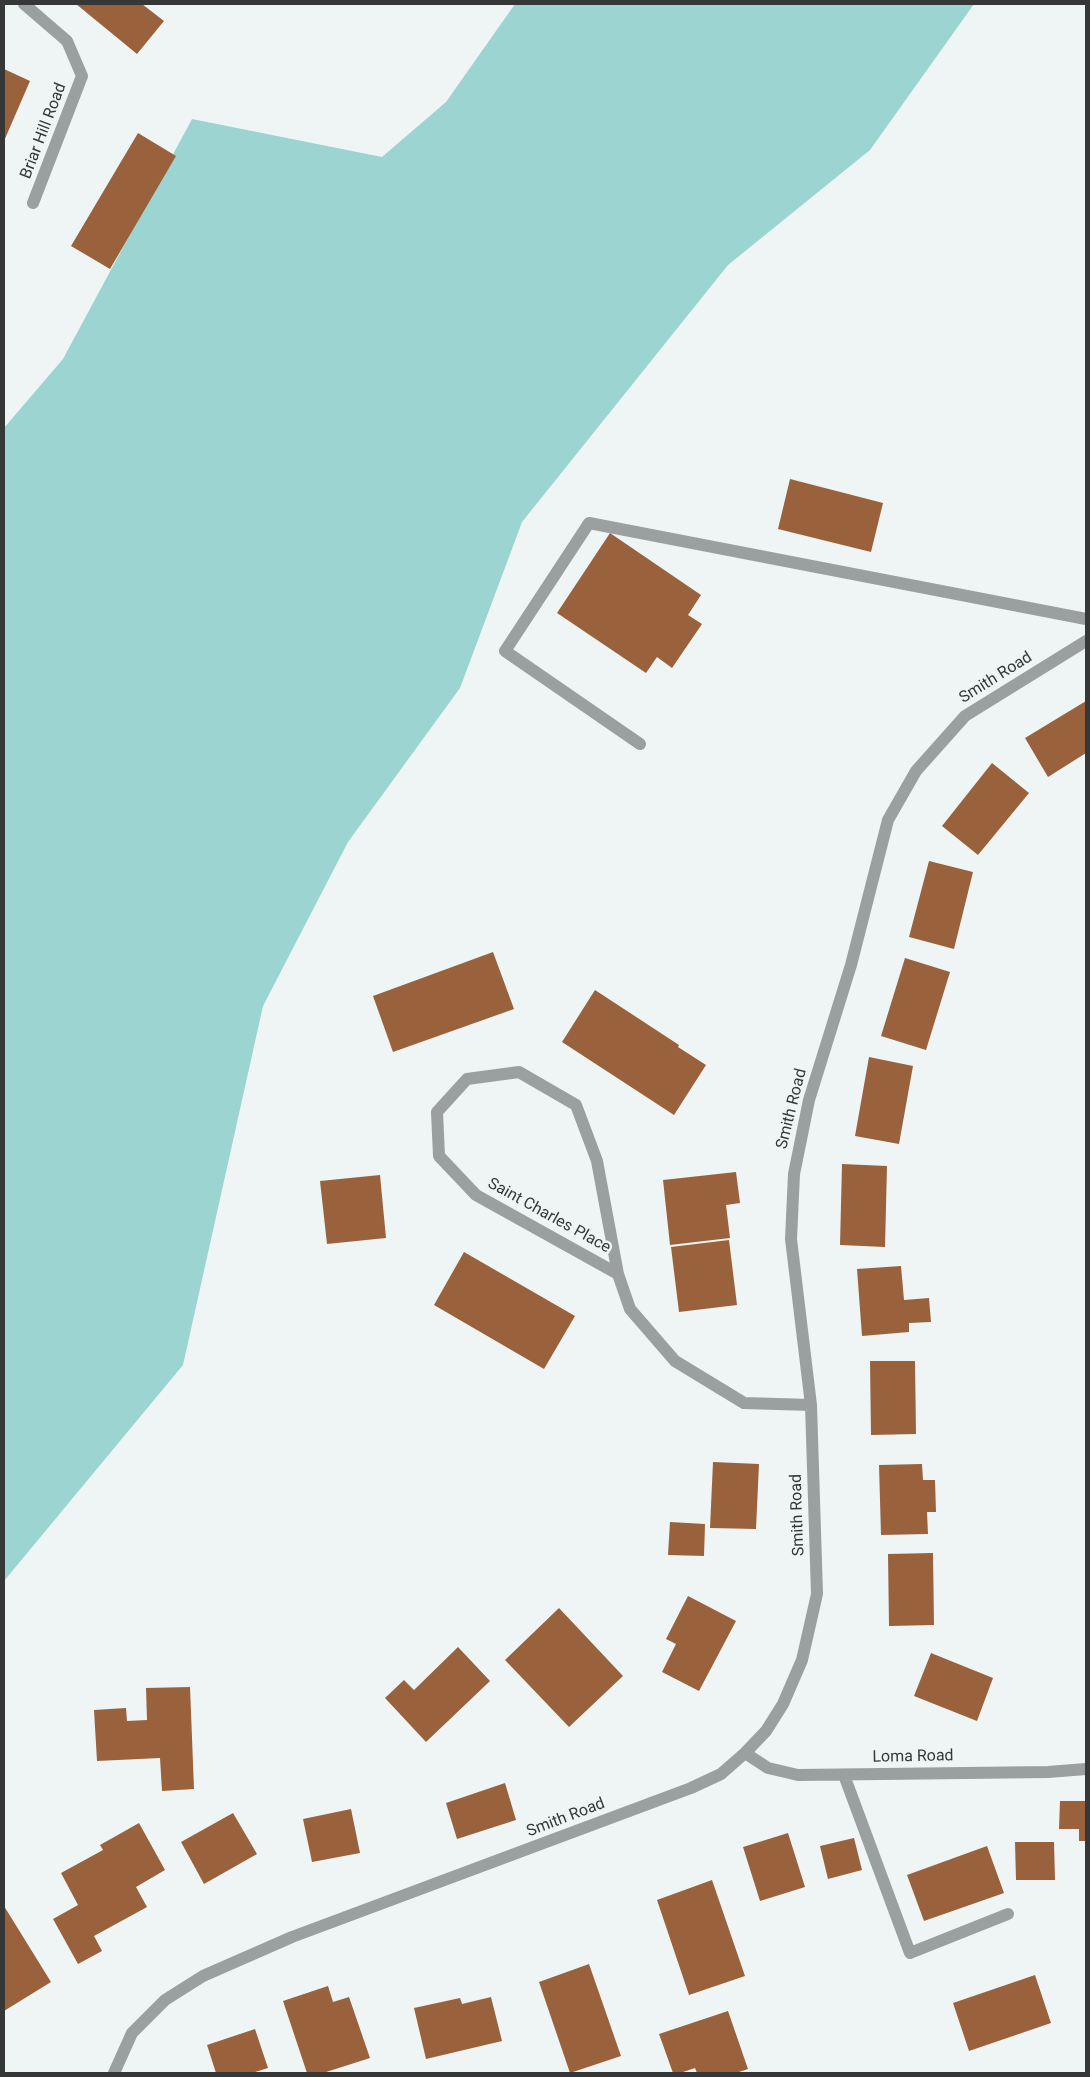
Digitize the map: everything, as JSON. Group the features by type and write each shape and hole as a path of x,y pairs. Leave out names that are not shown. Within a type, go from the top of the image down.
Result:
{"street":[{"name":"Briar Hill Road","path":"24,4 68,41 82,76 33,203"},
{"path":"640,744 505,651 589,522 1086,619"},
{"name":"Smith Road","path":"114,2073 132,2033 165,2000 203,1976 292,1937 691,1788 720,1774 745,1753 766,1731 783,1704 802,1660 817,1594 811,1405 791,1239 794,1174 808,1100 851,966 888,820 916,771 965,716 1086,641"},
{"name":"Saint Charles Place","path":"618,1274 476,1195 439,1156 437,1112 467,1079 519,1072 576,1105 598,1161 618,1274 630,1309 675,1361 744,1403 811,1405"},
{"name":"Loma Road","path":"745,1753 768,1768 798,1775 1086,1769"},
{"path":"844,1774 910,1953 1008,1914"}],"shaded area":[{"path":"515,4 974,4 870,150 728,265 522,522 460,688 348,842 263,1006 183,1365 4,1581 4,428 63,359 192,119 382,157 446,102"}],"building":[{"path":"76,4 142,4 164,21 137,54"},
{"path":"4,69 30,81 4,141"},
{"path":"138,133 176,156 110,269 71,246"},
{"path":"790,479 883,503 871,552 778,529"},
{"path":"610,533 701,595 688,615 702,624 672,668 657,657 646,673 557,613"},
{"path":"1086,701 1086,753 1048,777 1025,738"},
{"path":"992,763 1029,793 978,855 942,826"},
{"path":"929,861 973,872 954,949 909,937"},
{"path":"493,952 514,1009 393,1052 373,996"},
{"path":"905,958 950,972 926,1050 881,1036"},
{"path":"595,990 706,1065 674,1115 562,1042"},
{"path":"869,1057 913,1066 899,1144 855,1136"},
{"path":"842,1164 887,1166 885,1247 840,1245"},
{"path":"736,1172 740,1203 726,1205 730,1238 670,1245 663,1180"},
{"path":"380,1175 386,1238 327,1244 320,1181"},
{"path":"729,1240 737,1305 679,1312 671,1247"},
{"path":"464,1252 575,1316 544,1369 434,1305"},
{"path":"901,1266 904,1300 929,1298 931,1322 909,1323 909,1332 862,1336 857,1269"},
{"path":"870,1361 915,1361 916,1434 871,1435"},
{"path":"713,1462 759,1464 756,1529 710,1528"},
{"path":"922,1464 923,1480 935,1480 936,1512 927,1512 928,1534 881,1535 879,1465"},
{"path":"670,1522 705,1524 704,1556 668,1555"},
{"path":"933,1553 934,1625 889,1626 888,1554"},
{"path":"688,1596 736,1621 699,1691 662,1672 676,1644 666,1639"},
{"path":"559,1608 623,1676 569,1727 505,1660"},
{"path":"458,1647 490,1681 426,1742 385,1698 404,1680 414,1690"},
{"path":"931,1653 993,1678 977,1721 914,1696"},
{"path":"190,1687 194,1789 162,1791 160,1758 97,1761 94,1710 126,1708 127,1721 147,1720 146,1688"},
{"path":"505,1783 516,1820 457,1839 446,1803"},
{"path":"1060,1801 1086,1801 1086,1841 1079,1841 1079,1829 1059,1829"},
{"path":"351,1809 360,1853 312,1862 303,1819"},
{"path":"233,1813 257,1854 204,1884 181,1842"},
{"path":"139,1823 165,1870 136,1887 147,1907 94,1936 102,1951 78,1964 53,1919 78,1905 61,1873 103,1850 100,1845"},
{"path":"788,1833 805,1887 760,1901 743,1847"},
{"path":"854,1838 862,1870 828,1879 820,1846"},
{"path":"1015,1842 1054,1842 1055,1880 1016,1880"},
{"path":"987,1846 1004,1893 924,1921 907,1875"},
{"path":"712,1880 745,1976 689,1995 657,1900"},
{"path":"4,1906 51,1982 4,2011"},
{"path":"589,1964 621,2056 570,2073 539,1982"},
{"path":"1035,1975 1051,2023 969,2051 953,2003"},
{"path":"328,1986 333,2002 349,1997 370,2058 323,2073 307,2073 283,2001"},
{"path":"491,1997 502,2041 426,2059 414,2008 460,1998 462,2004"},
{"path":"728,2011 748,2069 736,2073 697,2073 695,2068 680,2073 673,2073 659,2034"},
{"path":"255,2029 268,2068 252,2073 216,2073 207,2045"}]}
